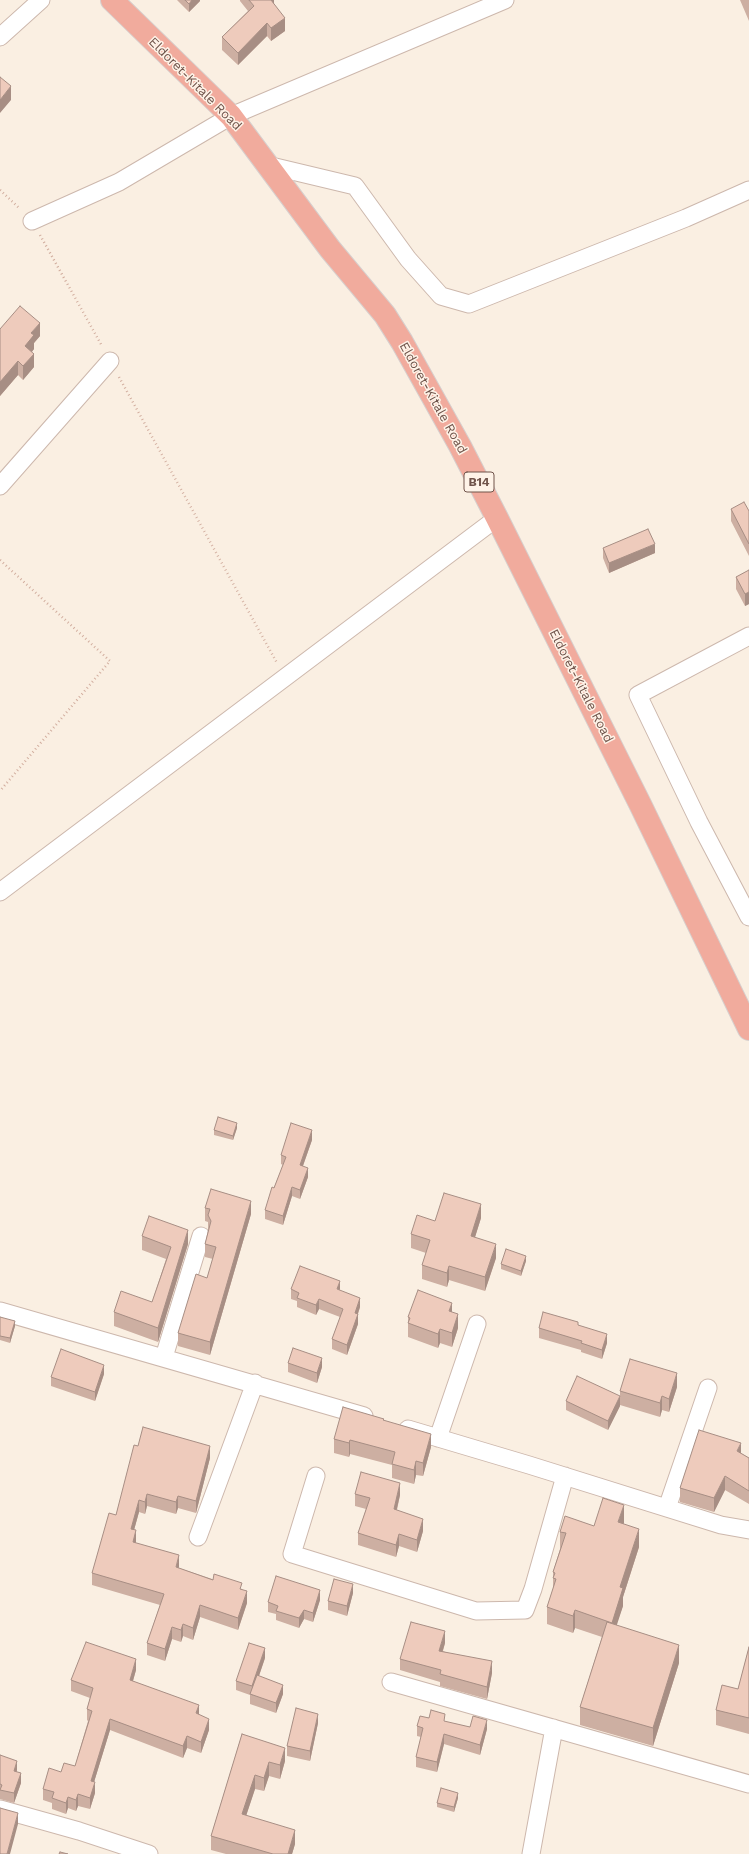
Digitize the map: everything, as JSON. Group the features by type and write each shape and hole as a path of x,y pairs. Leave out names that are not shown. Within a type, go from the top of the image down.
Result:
{"highway":[{"name":"Eldoret-Kitale Road","path":"112,0 231,116 330,249 385,315 402,342 456,439 497,518 640,804 749,1029"}],"street":[{"path":"0,37 41,0"},
{"path":"32,221 119,182 231,116 505,0"},
{"path":"267,165 355,186 408,259 440,296 468,304 686,218 749,190"},
{"path":"0,486 110,361"},
{"path":"0,892 497,518"},
{"path":"749,636 638,695 700,822 749,917"},
{"path":"164,1357 201,1236"},
{"path":"0,1311 254,1383 565,1476 721,1525 749,1530"},
{"path":"438,1438 477,1324"},
{"path":"198,1537 254,1383"},
{"path":"667,1508 708,1388"},
{"path":"316,1476 292,1554 476,1611 525,1610 533,1589 565,1476"},
{"path":"391,1682 749,1784"},
{"path":"531,1854 554,1728"},
{"path":"0,1809 79,1831 149,1854"}],"path":[{"path":"0,190 32,221 285,678"},
{"path":"0,560 110,661 0,791"}],"building":[{"path":"185,0 192,0 189,4"},
{"path":"249,0 271,0 285,18 271,28 267,23 238,53 222,37 254,6"},
{"path":"0,77 11,86 0,100"},
{"path":"20,306 40,323 31,333 34,335 25,346 34,354 23,366 18,361 0,382 0,329"},
{"path":"744,502 749,511 749,544 731,509"},
{"path":"648,529 655,544 609,563 603,548"},
{"path":"749,570 749,592 745,594 736,577"},
{"path":"218,1117 237,1123 233,1136 214,1130"},
{"path":"291,1123 312,1130 300,1165 308,1168 300,1190 292,1187 283,1216 265,1210 272,1187 274,1188 286,1157 281,1155"},
{"path":"211,1189 251,1201 210,1342 178,1333 196,1274 207,1278 216,1247 205,1244 211,1221 208,1215 210,1209 205,1208"},
{"path":"444,1193 481,1204 471,1236 496,1244 485,1277 449,1266 447,1273 422,1265 430,1240 411,1234 417,1215 435,1221"},
{"path":"149,1216 188,1230 158,1328 114,1312 121,1291 152,1302 171,1247 142,1236"},
{"path":"506,1249 526,1256 521,1271 501,1264"},
{"path":"300,1266 340,1281 337,1289 360,1298 355,1313 358,1314 347,1345 332,1339 343,1309 319,1299 316,1305 297,1298 299,1293 291,1289"},
{"path":"418,1290 452,1303 449,1311 458,1314 452,1333 440,1329 438,1334 408,1323 410,1318 408,1317"},
{"path":"543,1312 578,1322 578,1325 607,1334 602,1350 581,1343 582,1341 539,1328"},
{"path":"0,1317 15,1321 10,1338 0,1336"},
{"path":"293,1348 322,1358 317,1373 288,1363"},
{"path":"61,1349 104,1365 95,1392 51,1377"},
{"path":"630,1359 677,1373 669,1399 662,1396 660,1403 620,1391"},
{"path":"577,1376 620,1396 608,1421 566,1401"},
{"path":"343,1407 431,1434 423,1463 416,1461 414,1470 392,1464 395,1452 350,1440 349,1443 334,1439"},
{"path":"143,1427 210,1446 196,1501 178,1496 176,1502 147,1494 145,1502 139,1500 131,1529 136,1530 133,1542 179,1555 176,1567 213,1580 214,1574 242,1583 240,1589 247,1591 238,1618 200,1605 193,1628 183,1624 181,1630 172,1627 165,1649 147,1643 164,1594 92,1573 109,1513 116,1515 134,1445 138,1446"},
{"path":"699,1430 741,1443 737,1451 749,1458 749,1491 725,1476 714,1498 680,1488"},
{"path":"361,1472 400,1483 394,1509 423,1519 417,1540 399,1534 396,1545 358,1533 370,1498 355,1494"},
{"path":"603,1498 624,1505 618,1522 639,1529 620,1587 623,1588 612,1623 575,1610 573,1616 547,1607 556,1579 553,1578 555,1573 553,1572 566,1533 560,1532 565,1516 594,1526"},
{"path":"276,1576 320,1590 313,1613 304,1610 299,1618 276,1611 278,1606 268,1602"},
{"path":"334,1579 353,1584 347,1606 328,1601"},
{"path":"411,1622 445,1631 439,1651 492,1661 487,1687 440,1674 441,1670 400,1659"},
{"path":"607,1622 679,1645 653,1728 580,1707"},
{"path":"86,1642 136,1659 130,1680 199,1705 196,1713 209,1719 201,1742 187,1736 183,1746 110,1719 91,1781 95,1782 90,1798 78,1794 76,1800 68,1797 66,1803 52,1798 54,1792 43,1789 49,1768 61,1772 64,1763 75,1766 92,1711 87,1709 93,1688 71,1680"},
{"path":"249,1643 265,1648 252,1686 236,1681"},
{"path":"749,1647 749,1718 716,1710 722,1685 738,1689"},
{"path":"257,1675 283,1685 276,1703 250,1694"},
{"path":"296,1708 318,1714 310,1751 287,1746"},
{"path":"431,1710 445,1714 444,1721 470,1727 473,1716 487,1720 480,1745 444,1734 437,1762 416,1757 423,1728 417,1726 420,1716 429,1718"},
{"path":"242,1734 285,1748 280,1765 269,1762 264,1778 255,1775 242,1814 295,1830 288,1854 273,1854 211,1836"},
{"path":"0,1755 17,1761 14,1771 21,1773 14,1793 0,1790 2,1785 0,1784"},
{"path":"441,1788 458,1793 454,1807 437,1803"},
{"path":"0,1808 18,1813 7,1854 0,1854"}]}
